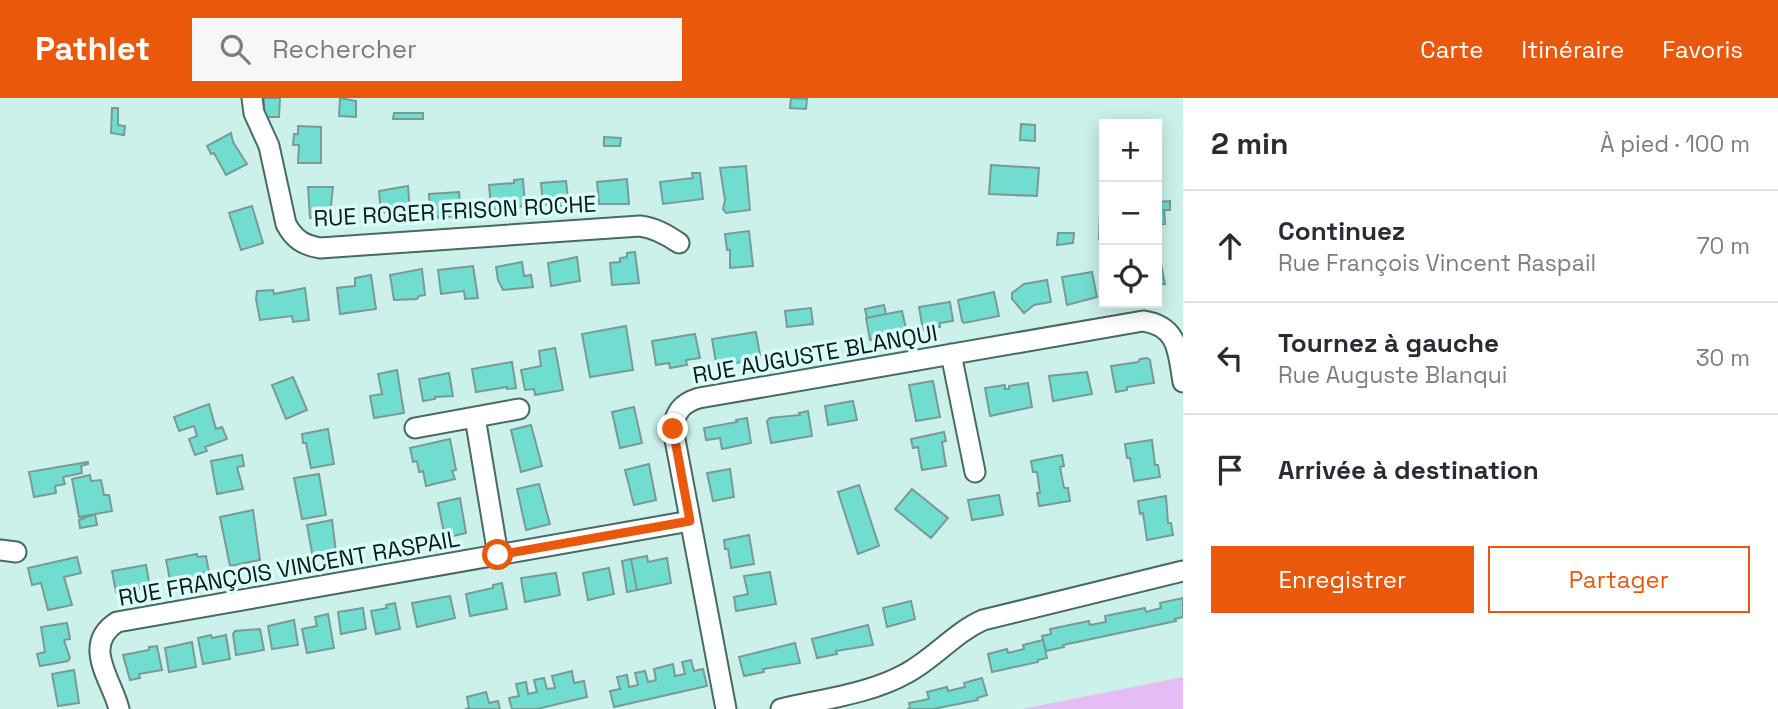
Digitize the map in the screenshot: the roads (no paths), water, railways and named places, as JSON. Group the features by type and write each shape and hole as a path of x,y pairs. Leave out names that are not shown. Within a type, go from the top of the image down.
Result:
{"street":[{"name":"RUE ROGER FRISON ROCHE","path":"252,98 254,114 269,146 286,224 291,234 308,246 320,248 640,226 665,233 679,243"},
{"name":"RUE AUGUSTE BLANQUI","path":"726,709 673,429 676,413 689,401 1135,322 1151,322 1165,329 1174,340 1183,382"},
{"path":"951,354 975,472"},
{"path":"415,428 519,409"},
{"path":"475,417 498,555"},
{"name":"RUE FRANÇOIS VINCENT RASPAIL","path":"119,709 116,696 106,679 101,655 103,635 117,622 690,521"},
{"path":"781,709 862,690 898,678 923,663 960,632 983,620 1183,572"}]}
